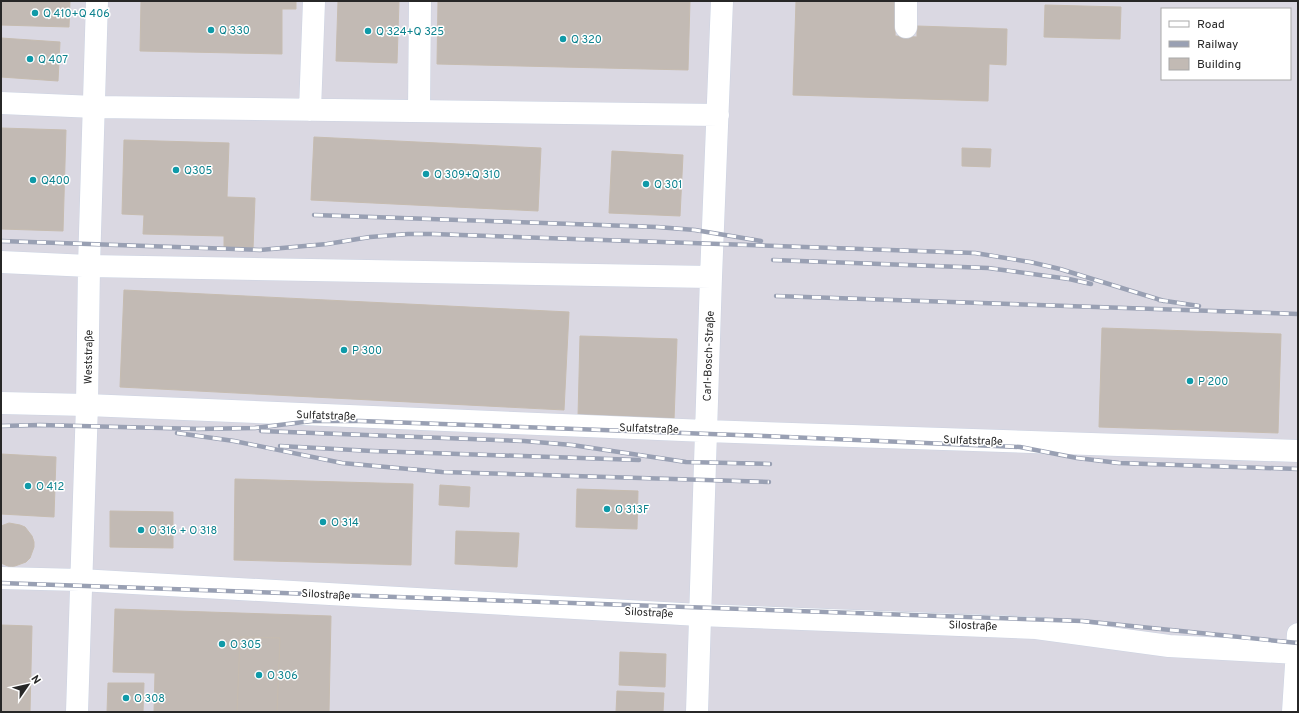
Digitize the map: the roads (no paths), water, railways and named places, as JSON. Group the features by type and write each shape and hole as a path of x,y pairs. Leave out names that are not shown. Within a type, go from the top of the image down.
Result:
{"street":[{"name":"Weststraße","path":"77,712 80,580 87,405 89,266 97,1"},
{"path":"310,110 314,1"},
{"path":"418,111 420,1"},
{"name":"Carl-Bosch-Straße","path":"697,712 711,277 722,1"},
{"path":"906,1 906,27"},
{"path":"1,103 95,107 718,115"},
{"path":"1,262 89,266 711,277"},
{"name":"Sulfatstraße","path":"1,402 706,430 1298,451"},
{"name":"Silostraße","path":"1,578 80,580 700,615 1036,628 1169,646 1297,644"},
{"path":"1293,712 1297,644"}],"railway":[{"path":"314,215 657,227 695,230 761,241"},
{"path":"1,241 260,250 327,244 370,237 433,234 975,253 1030,262 1060,269 1164,301"},
{"path":"773,260 988,268 1069,279 1091,284"},
{"path":"776,296 1298,314"},
{"path":"1159,300 1199,306"},
{"path":"196,429 255,428 312,421 360,421 1020,447 1077,458 1119,463 1298,469"},
{"path":"1,426 40,425 201,429"},
{"path":"261,431 524,441 572,445 686,462 770,464"},
{"path":"177,433 234,441 342,463 442,472 769,482"},
{"path":"280,446 372,451 639,460"},
{"path":"1,583 1082,621 1298,643"}],"place":[{"name":"Q 410+Q 406","path":"35,13"},
{"name":"Q 330","path":"211,30"},
{"name":"Q 324+Q 325","path":"368,31"},
{"name":"Q 320","path":"563,39"},
{"name":"Q 407","path":"30,59"},
{"name":"Q305","path":"176,170"},
{"name":"Q 309+Q 310","path":"426,174"},
{"name":"Q400","path":"33,180"},
{"name":"Q 301","path":"646,184"},
{"name":"P 300","path":"344,350"},
{"name":"P 200","path":"1190,381"},
{"name":"O 412","path":"28,486"},
{"name":"O 313F","path":"607,509"},
{"name":"O 314","path":"323,522"},
{"name":"O 316 + O 318","path":"141,530"},
{"name":"O 305","path":"222,644"},
{"name":"O 306","path":"259,675"},
{"name":"O 308","path":"126,698"}]}
